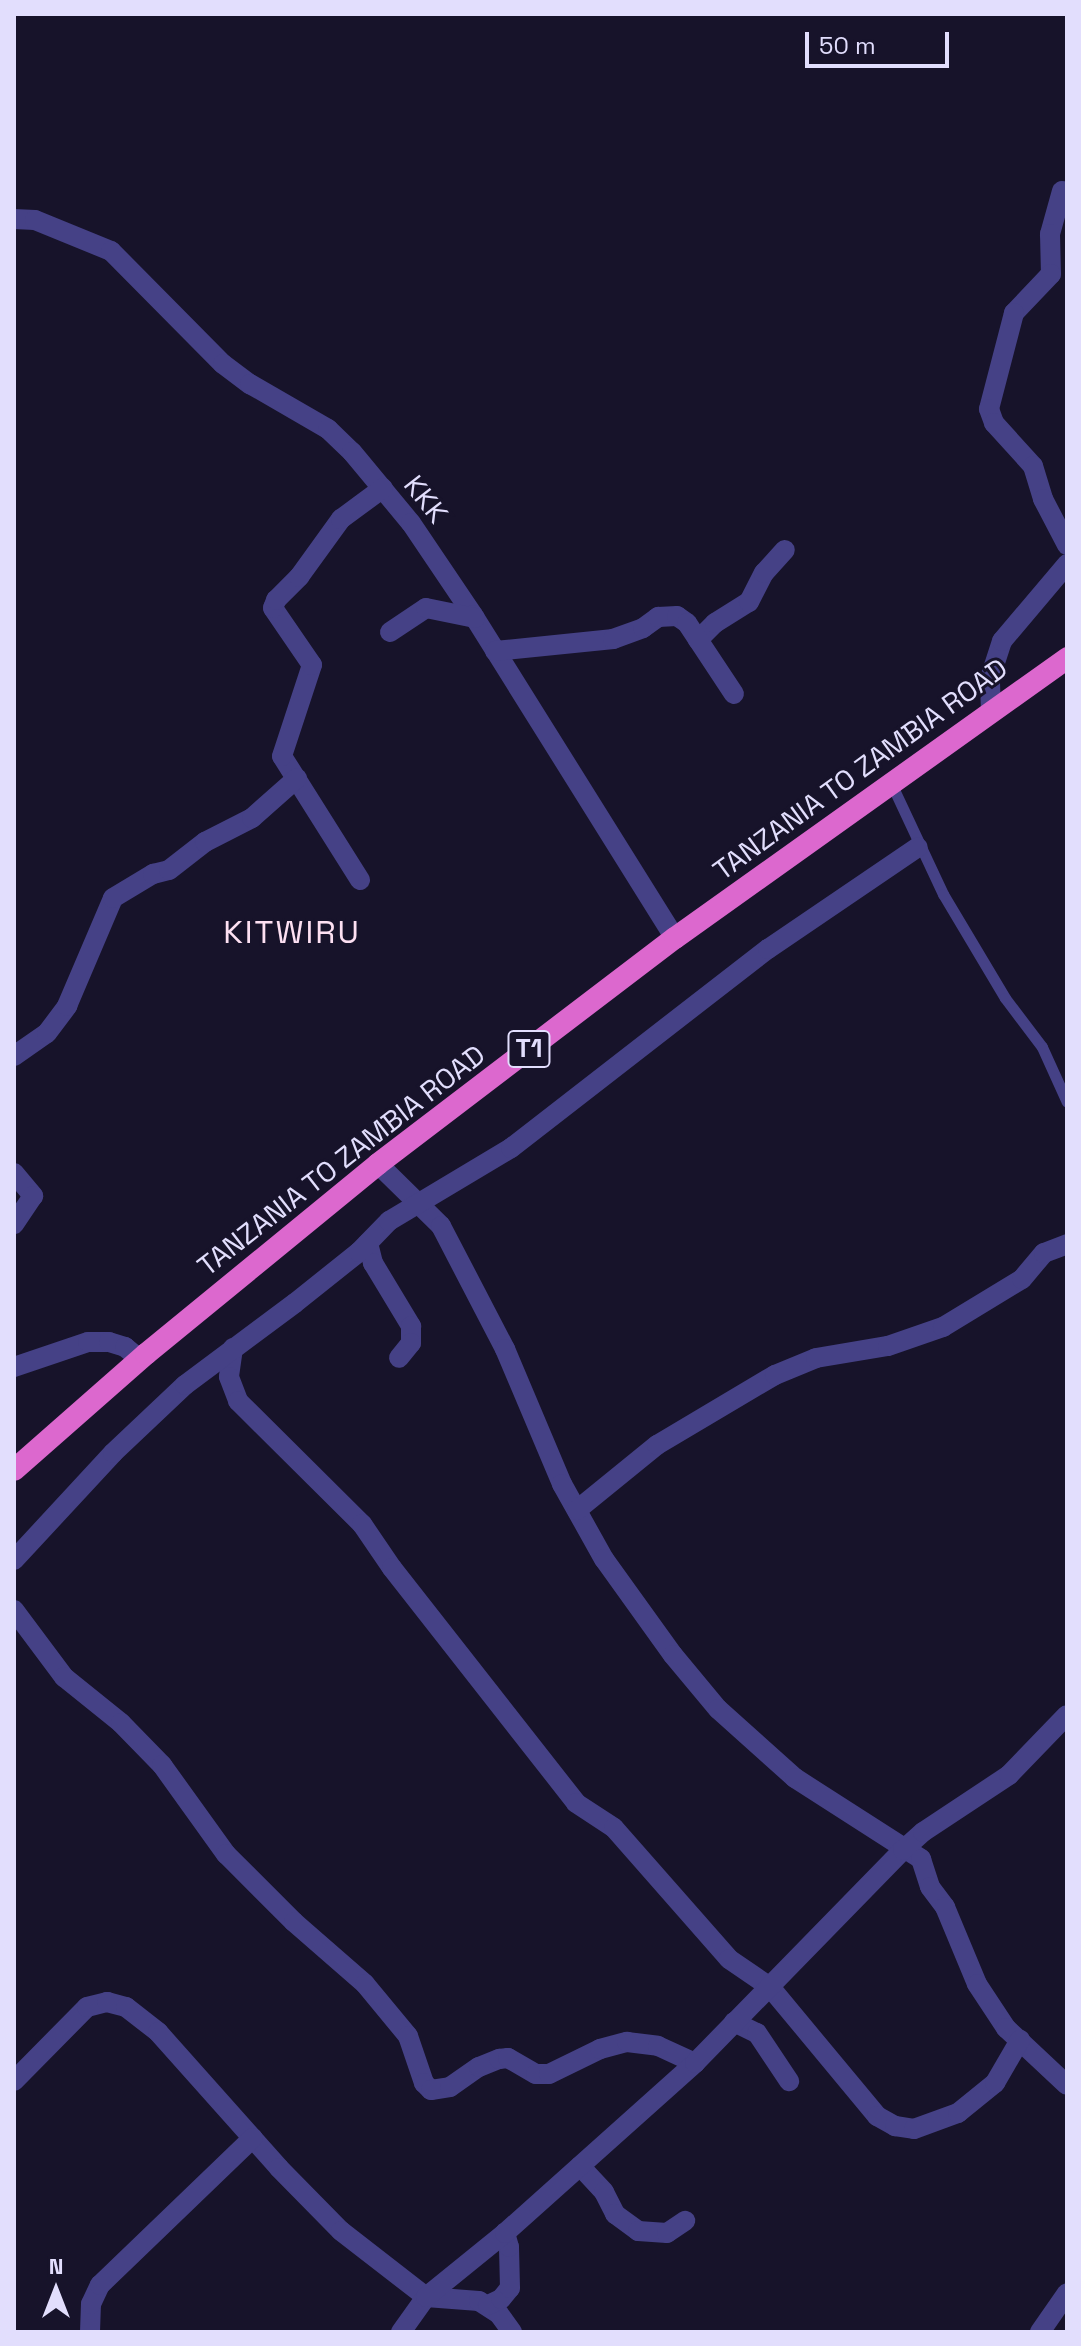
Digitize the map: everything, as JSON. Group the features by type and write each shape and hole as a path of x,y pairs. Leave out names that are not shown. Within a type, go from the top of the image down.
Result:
{"highway":[{"name":"TANZANIA TO ZAMBIA ROAD","path":"14,1470 140,1359 378,1164 675,938 1067,658"}],"street":[{"path":"1062,191 1050,234 1051,274 1014,313 989,409 994,423 1033,466 1043,499 1067,545"},
{"name":"KKK","path":"16,216 68,231 111,251 223,364 250,384 328,429 383,488 411,523 475,618 675,938"},
{"path":"360,880 284,761 281,751 297,716 312,665 274,614 274,605 299,577 341,519 383,488"},
{"path":"698,640 715,623 749,602 770,564 785,550"},
{"path":"991,711 990,678 1002,641 1067,564"},
{"path":"390,632 426,608 475,618"},
{"path":"495,651 613,639 667,615 682,618 734,694"},
{"path":"14,1056 47,1033 67,1006 110,900 148,877 176,866 205,842 252,818 297,778"},
{"path":"14,1560 125,1441 233,1348 295,1303 368,1243 389,1221 511,1148 768,949 918,847"},
{"path":"378,1164 441,1226 498,1336 562,1484 632,1600 718,1709 795,1778 921,1859 930,1887 949,1916 977,1984 1006,2028 1067,2085"},
{"path":"14,1173 33,1196 14,1224"},
{"path":"368,1243 373,1263 411,1326 411,1343 399,1358"},
{"path":"577,1510 657,1445 775,1375 816,1358 888,1346 943,1327 1022,1279 1044,1253 1067,1244"},
{"path":"14,1367 88,1342 109,1342 140,1359"},
{"path":"233,1348 229,1377 238,1401 362,1524 392,1568 576,1803 614,1828 729,1959 770,1987 877,2116 895,2126 914,2129 936,2124 976,2101 995,2083 1020,2040"},
{"path":"14,1610 64,1677 121,1723 162,1765 226,1854 294,1922 365,1984 408,2036 424,2083 431,2090 450,2087 479,2067 499,2059 508,2058 536,2074 549,2074 600,2049 627,2042 658,2046 695,2063"},
{"path":"405,2331 426,2297 505,2233 695,2063 903,1850 923,1832 1009,1775 1067,1715"},
{"path":"14,2081 87,2007 117,2003 139,2014 341,2231 426,2297 471,2299 488,2305 512,2332"},
{"path":"734,2022 757,2033 789,2081"},
{"path":"90,2332 91,2304 100,2285 253,2138"},
{"path":"580,2166 604,2192 615,2214 638,2231 667,2233 685,2221"},
{"path":"488,2305 501,2299 510,2288 509,2247 505,2233"},
{"path":"1040,2332 1067,2293"}],"lane":[{"path":"891,783 918,847 1005,998 1042,1047 1067,1102"}],"district":[{"name":"KITWIRU","path":"292,932"}]}
